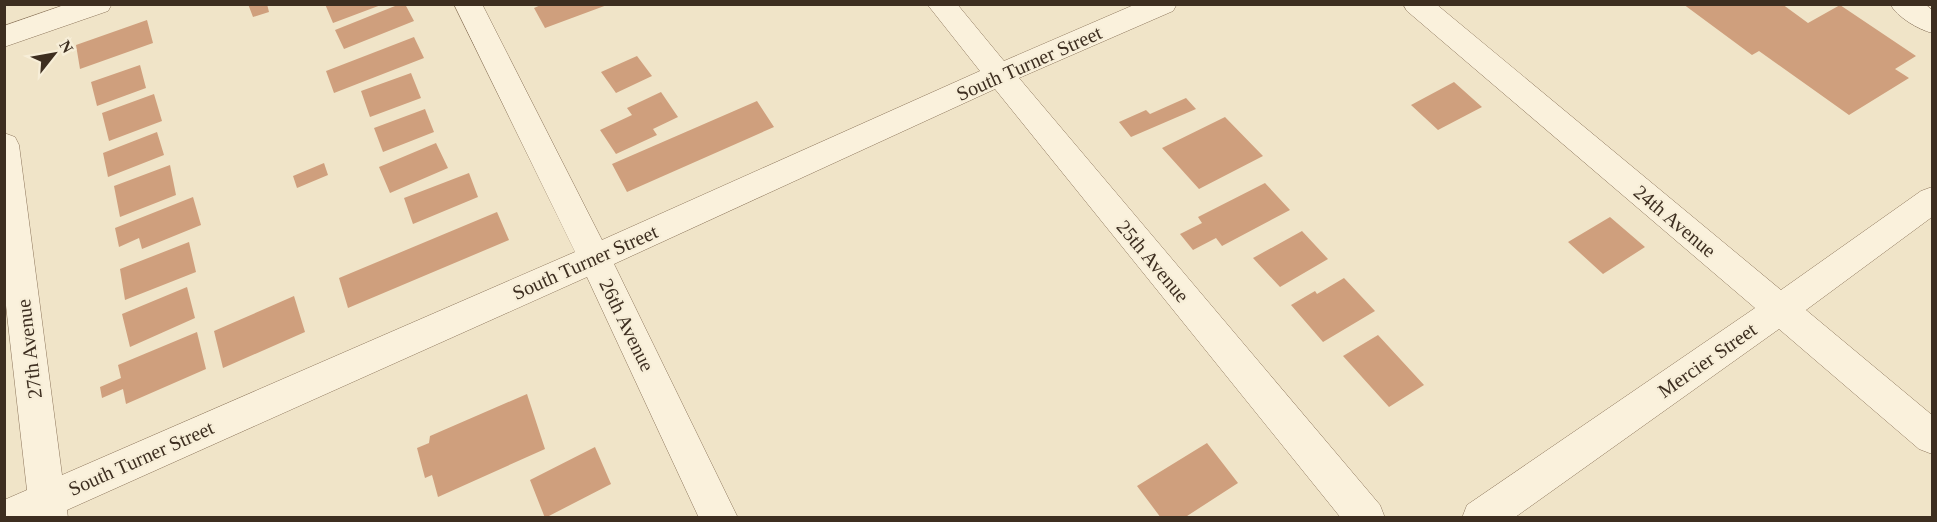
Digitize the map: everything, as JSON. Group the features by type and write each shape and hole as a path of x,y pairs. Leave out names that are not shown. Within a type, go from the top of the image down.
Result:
{"street":[{"path":"4,37 98,4"},
{"name":"26th Avenue","path":"468,4 595,258 719,518"},
{"name":"25th Avenue","path":"941,4 1366,518"},
{"name":"South Turner Street","path":"7,518 48,508 999,75 1163,4"},
{"name":"24th Avenue","path":"1417,4 1932,437"},
{"path":"1904,4 1932,23"},
{"name":"27th Avenue","path":"4,145 48,508"},
{"name":"Mercier Street","path":"1481,518 1932,200"}],"building":[{"path":"248,4 267,4 269,12 253,17"},
{"path":"325,4 381,4 381,5 333,23"},
{"path":"405,4 414,21 344,49 335,30"},
{"path":"543,4 607,5 545,28 534,8"},
{"path":"1683,4 1782,4 1808,23 1840,5 1916,56 1895,69 1909,78 1849,115 1759,51 1752,55"},
{"path":"147,20 153,43 80,69 76,45"},
{"path":"414,37 424,58 334,93 326,71"},
{"path":"637,56 652,76 616,93 601,72"},
{"path":"140,65 146,88 97,106 91,82"},
{"path":"411,73 421,98 370,117 361,91"},
{"path":"1454,82 1482,107 1438,130 1411,105"},
{"path":"661,92 678,117 653,129 657,135 616,154 600,130 632,115 627,108"},
{"path":"154,94 162,121 109,141 102,113"},
{"path":"1186,98 1196,109 1131,137 1119,122 1146,110 1150,114"},
{"path":"757,101 774,127 627,192 612,164"},
{"path":"425,109 434,132 383,152 374,128"},
{"path":"1225,117 1263,156 1199,189 1162,148"},
{"path":"157,132 164,155 108,177 103,153"},
{"path":"436,143 448,168 390,193 379,167"},
{"path":"324,163 328,175 297,188 293,176"},
{"path":"170,165 176,195 120,217 114,186"},
{"path":"469,173 478,197 413,224 404,198"},
{"path":"1265,183 1290,210 1222,246 1216,238 1193,250 1180,234 1202,223 1198,217"},
{"path":"193,197 201,225 142,249 139,238 119,247 115,228"},
{"path":"497,212 509,240 348,308 339,278"},
{"path":"1610,217 1645,247 1603,274 1568,242"},
{"path":"1302,231 1328,259 1280,287 1253,258"},
{"path":"189,242 196,272 125,300 120,269"},
{"path":"1344,278 1375,311 1323,342 1291,305 1315,291 1317,294"},
{"path":"187,287 195,318 130,347 122,314"},
{"path":"294,296 305,332 223,368 214,331"},
{"path":"197,332 206,369 126,404 123,389 102,398 100,387 121,378 118,365"},
{"path":"1378,335 1424,385 1389,407 1343,356"},
{"path":"527,394 545,449 438,497 432,475 425,478 417,448 429,443 430,436"},
{"path":"1207,443 1238,483 1184,518 1161,518 1137,486"},
{"path":"595,447 611,484 545,518 530,480"}]}
